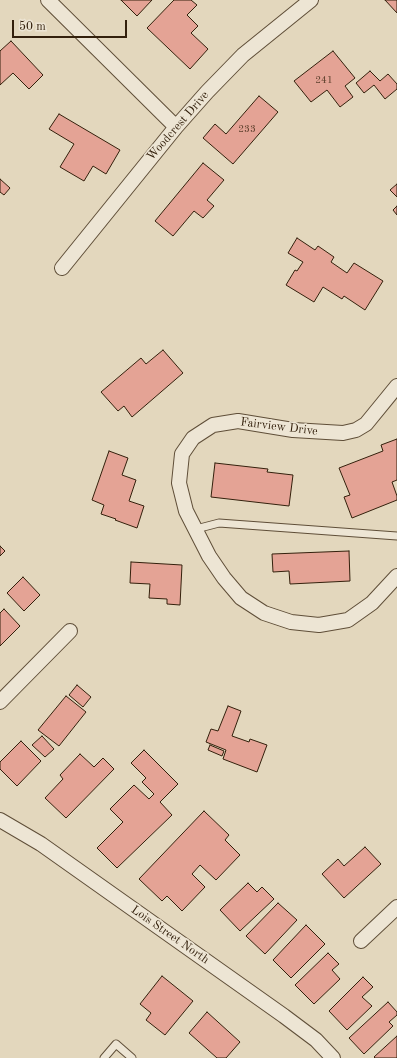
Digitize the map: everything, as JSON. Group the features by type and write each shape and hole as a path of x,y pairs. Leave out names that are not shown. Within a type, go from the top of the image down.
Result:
{"street":[{"path":"48,0 176,126"},
{"name":"Woodcrest Drive","path":"62,268 176,126 207,92 243,55 311,0"},
{"name":"Fairview Drive","path":"397,386 366,424 356,430 344,433 293,430 238,421 213,425 193,438 182,454 179,483 186,511 209,556 224,578 241,598 264,613 291,622 319,625 348,620 372,603 397,576"},
{"path":"0,702 70,631"},
{"name":"Lois Street North","path":"0,820 41,844 284,1016 316,1040 333,1058"},
{"path":"361,941 397,907"}],"lane":[{"path":"196,529 219,523 397,536"},
{"path":"104,1058 116,1044 132,1058"}],"building":[{"path":"121,0 152,0 137,16"},
{"path":"174,0 191,0 197,5 187,15 198,26 191,33 208,49 190,69 147,28"},
{"path":"385,0 397,0 397,13"},
{"path":"11,41 43,75 29,89 13,73 0,85 0,51"},
{"path":"333,51 355,78 345,86 353,97 340,107 327,90 311,102 294,81"},
{"path":"370,71 380,81 388,74 397,84 397,89 385,99 374,85 364,93 356,83"},
{"path":"259,96 278,112 233,164 203,138 215,124 226,134"},
{"path":"59,114 120,150 106,174 93,166 84,181 60,167 74,144 49,129"},
{"path":"203,163 224,180 207,200 214,206 203,218 194,211 173,236 155,221"},
{"path":"0,179 10,188 4,195 0,192"},
{"path":"397,184 397,197 390,190"},
{"path":"397,206 397,215 393,210"},
{"path":"297,238 315,250 318,246 334,257 331,262 347,273 354,263 383,281 365,310 344,296 342,299 323,287 314,302 286,285 295,270 297,271 303,262 288,253"},
{"path":"163,350 183,373 132,417 124,406 118,411 101,392 141,358 146,364"},
{"path":"397,439 397,480 392,482 397,500 352,518 344,497 350,495 339,468 383,451 381,445"},
{"path":"109,451 128,458 122,475 136,480 129,501 144,506 137,528 101,514 104,505 92,500"},
{"path":"215,463 268,469 267,472 293,475 289,506 211,497"},
{"path":"0,546 5,551 0,556"},
{"path":"349,551 350,581 290,584 289,571 273,572 272,554"},
{"path":"131,562 182,565 180,605 167,604 167,599 149,598 150,584 130,583"},
{"path":"23,577 40,595 24,611 7,593"},
{"path":"4,609 20,626 0,646 0,613"},
{"path":"77,685 91,697 83,707 69,695"},
{"path":"66,696 86,712 59,746 38,730"},
{"path":"228,706 241,711 232,736 249,742 250,739 267,745 257,772 223,759 226,750 206,742 211,729 218,731"},
{"path":"42,736 54,749 45,757 32,745"},
{"path":"21,741 41,761 17,786 0,769 0,762"},
{"path":"210,745 224,751 222,756 208,750"},
{"path":"144,750 178,784 160,802 172,815 117,868 97,848 123,822 110,809 134,785 149,799 154,794 142,782 146,778 131,763"},
{"path":"80,754 94,767 103,758 114,769 66,818 45,798 63,779 60,775"},
{"path":"204,811 229,835 225,840 240,855 216,880 200,865 192,874 205,887 182,911 167,896 162,901 139,879"},
{"path":"365,847 381,864 344,898 322,874 338,859 344,866"},
{"path":"248,883 257,892 262,887 274,899 240,931 220,910"},
{"path":"278,903 297,920 265,954 246,936"},
{"path":"306,925 325,944 291,978 273,960"},
{"path":"328,953 339,964 332,970 340,979 314,1004 295,985"},
{"path":"162,976 193,1001 165,1035 146,1020 151,1013 140,1004"},
{"path":"363,977 373,987 362,997 372,1006 347,1030 329,1011"},
{"path":"388,1002 397,1012 397,1015 389,1022 393,1026 364,1054 349,1038"},
{"path":"207,1012 240,1042 226,1058 217,1058 189,1033"},
{"path":"397,1036 397,1058 374,1057"}]}
